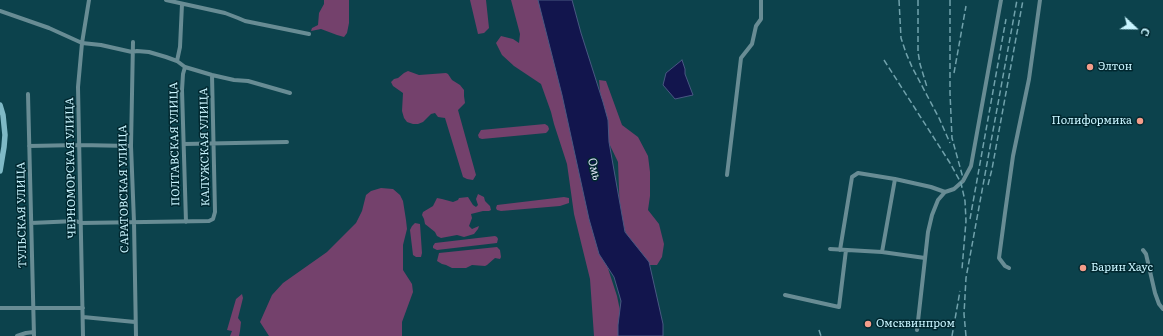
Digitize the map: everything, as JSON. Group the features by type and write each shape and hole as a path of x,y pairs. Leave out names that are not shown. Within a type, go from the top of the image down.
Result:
{"street":[{"name":"ЧЕРНОМОРСКАЯ УЛИЦА","path":"83,336 78,86 82,43 89,0"},
{"path":"166,0 225,13 245,21 309,34"},
{"path":"727,175 742,58 752,44 756,26 761,19 761,0"},
{"path":"917,330 928,232 932,215 938,200 945,192 954,189 963,181 971,166 1000,0"},
{"path":"1009,268 1005,266 999,258 1013,156 1029,79 1040,0"},
{"path":"177,61 180,47 182,4"},
{"path":"0,11 49,28 82,43 101,45 132,52 149,52 177,61 185,67 212,75 234,80 253,82 290,93"},
{"name":"САРАТОВСКАЯ УЛИЦА","path":"133,42 131,146 136,336"},
{"name":"ПОЛТАВСКАЯ УЛИЦА","path":"185,67 182,90 186,222"},
{"name":"КАЛУЖСКАЯ УЛИЦА","path":"186,222 209,221 213,219 215,212 212,75"},
{"name":"ТУЛЬСКАЯ УЛИЦА","path":"28,94 34,334"},
{"path":"0,105 3,115 5,135 0,171"},
{"path":"184,144 287,142"},
{"path":"30,146 131,146"},
{"path":"840,250 852,178 858,173 895,179 931,187 945,192"},
{"path":"882,252 895,179"},
{"path":"31,223 186,222"},
{"path":"830,248 840,250 882,252 925,258"},
{"path":"785,295 839,307 846,250"},
{"path":"1143,250 1146,254 1155,293 1159,304 1163,309"},
{"path":"0,308 83,308"},
{"path":"83,317 135,322"},
{"path":"17,336 26,333 34,334"}],"shaded area":[{"path":"324,0 349,0 349,23 347,33 344,37 321,29 311,31 312,28 318,25 319,13 324,4"},
{"path":"470,0 486,0 489,28 484,33 478,34"},
{"path":"511,0 541,0 599,241 617,296 622,320 622,336 594,336 590,279 574,214 567,164 551,112 541,84 514,66 502,55 496,43 501,36 513,39 519,43 520,34"},
{"path":"408,71 419,75 446,73 464,90 465,103 458,110 476,175 473,180 463,177 445,118 438,117 435,113 431,114 423,122 413,124 407,122 404,118 402,111 403,93 393,86 391,82"},
{"path":"599,80 606,81 622,125 638,137 648,156 650,196 648,210 659,224 664,244 662,257 657,265 647,265 630,245 620,216 618,162 605,135"},
{"path":"545,124 549,129 546,133 482,139 479,138 478,135 481,130"},
{"path":"381,188 393,189 400,195 403,201 406,220 407,229 403,245 403,270 412,284 413,292 402,322 402,336 269,336 260,322 272,295 283,283 327,252 356,223 362,211 366,195 371,191"},
{"path":"478,194 484,197 491,210 471,214 472,218 469,226 472,229 479,226 474,234 464,237 457,235 441,238 425,224 422,215 423,212 433,206 437,198 453,202 459,198 468,197 476,207 478,205 476,199"},
{"path":"564,197 569,198 569,203 560,206 501,211 497,210 496,208 497,205"},
{"path":"415,223 420,224 421,257 416,257 413,255 410,230"},
{"path":"495,236 498,239 497,243 437,250 433,248 435,243"},
{"path":"497,247 500,250 500,259 495,258 485,266 472,265 466,268 452,268 437,261 439,253"},
{"path":"242,294 243,298 238,318 241,322 239,336 230,336 232,331 227,330 236,299"}],"water":[{"name":"Омь","path":"538,0 572,0 608,120 609,142 625,232 649,262 663,324 663,336 618,336 621,301 614,277 599,254 589,219 562,95"},
{"path":"682,60 685,74 693,95 675,99 663,85 666,73"}],"railway":[{"path":"899,0 901,38 906,53 950,143"},
{"path":"918,0 918,52 927,87"},
{"path":"950,0 950,93 952,138 963,178"},
{"path":"966,336 964,314 966,278 1017,0"},
{"path":"988,185 1023,0"},
{"path":"954,73 966,6"},
{"path":"970,219 1006,19"},
{"path":"884,60 950,163 961,183 965,201 966,221 962,269"},
{"path":"952,336 960,291"},
{"path":"819,330 821,336"}],"place":[{"name":"Элтон","path":"1090,67"},
{"name":"Полиформика","path":"1140,121"},
{"name":"Барин Хаус","path":"1083,268"},
{"name":"Омсквинпром","path":"868,324"}]}
